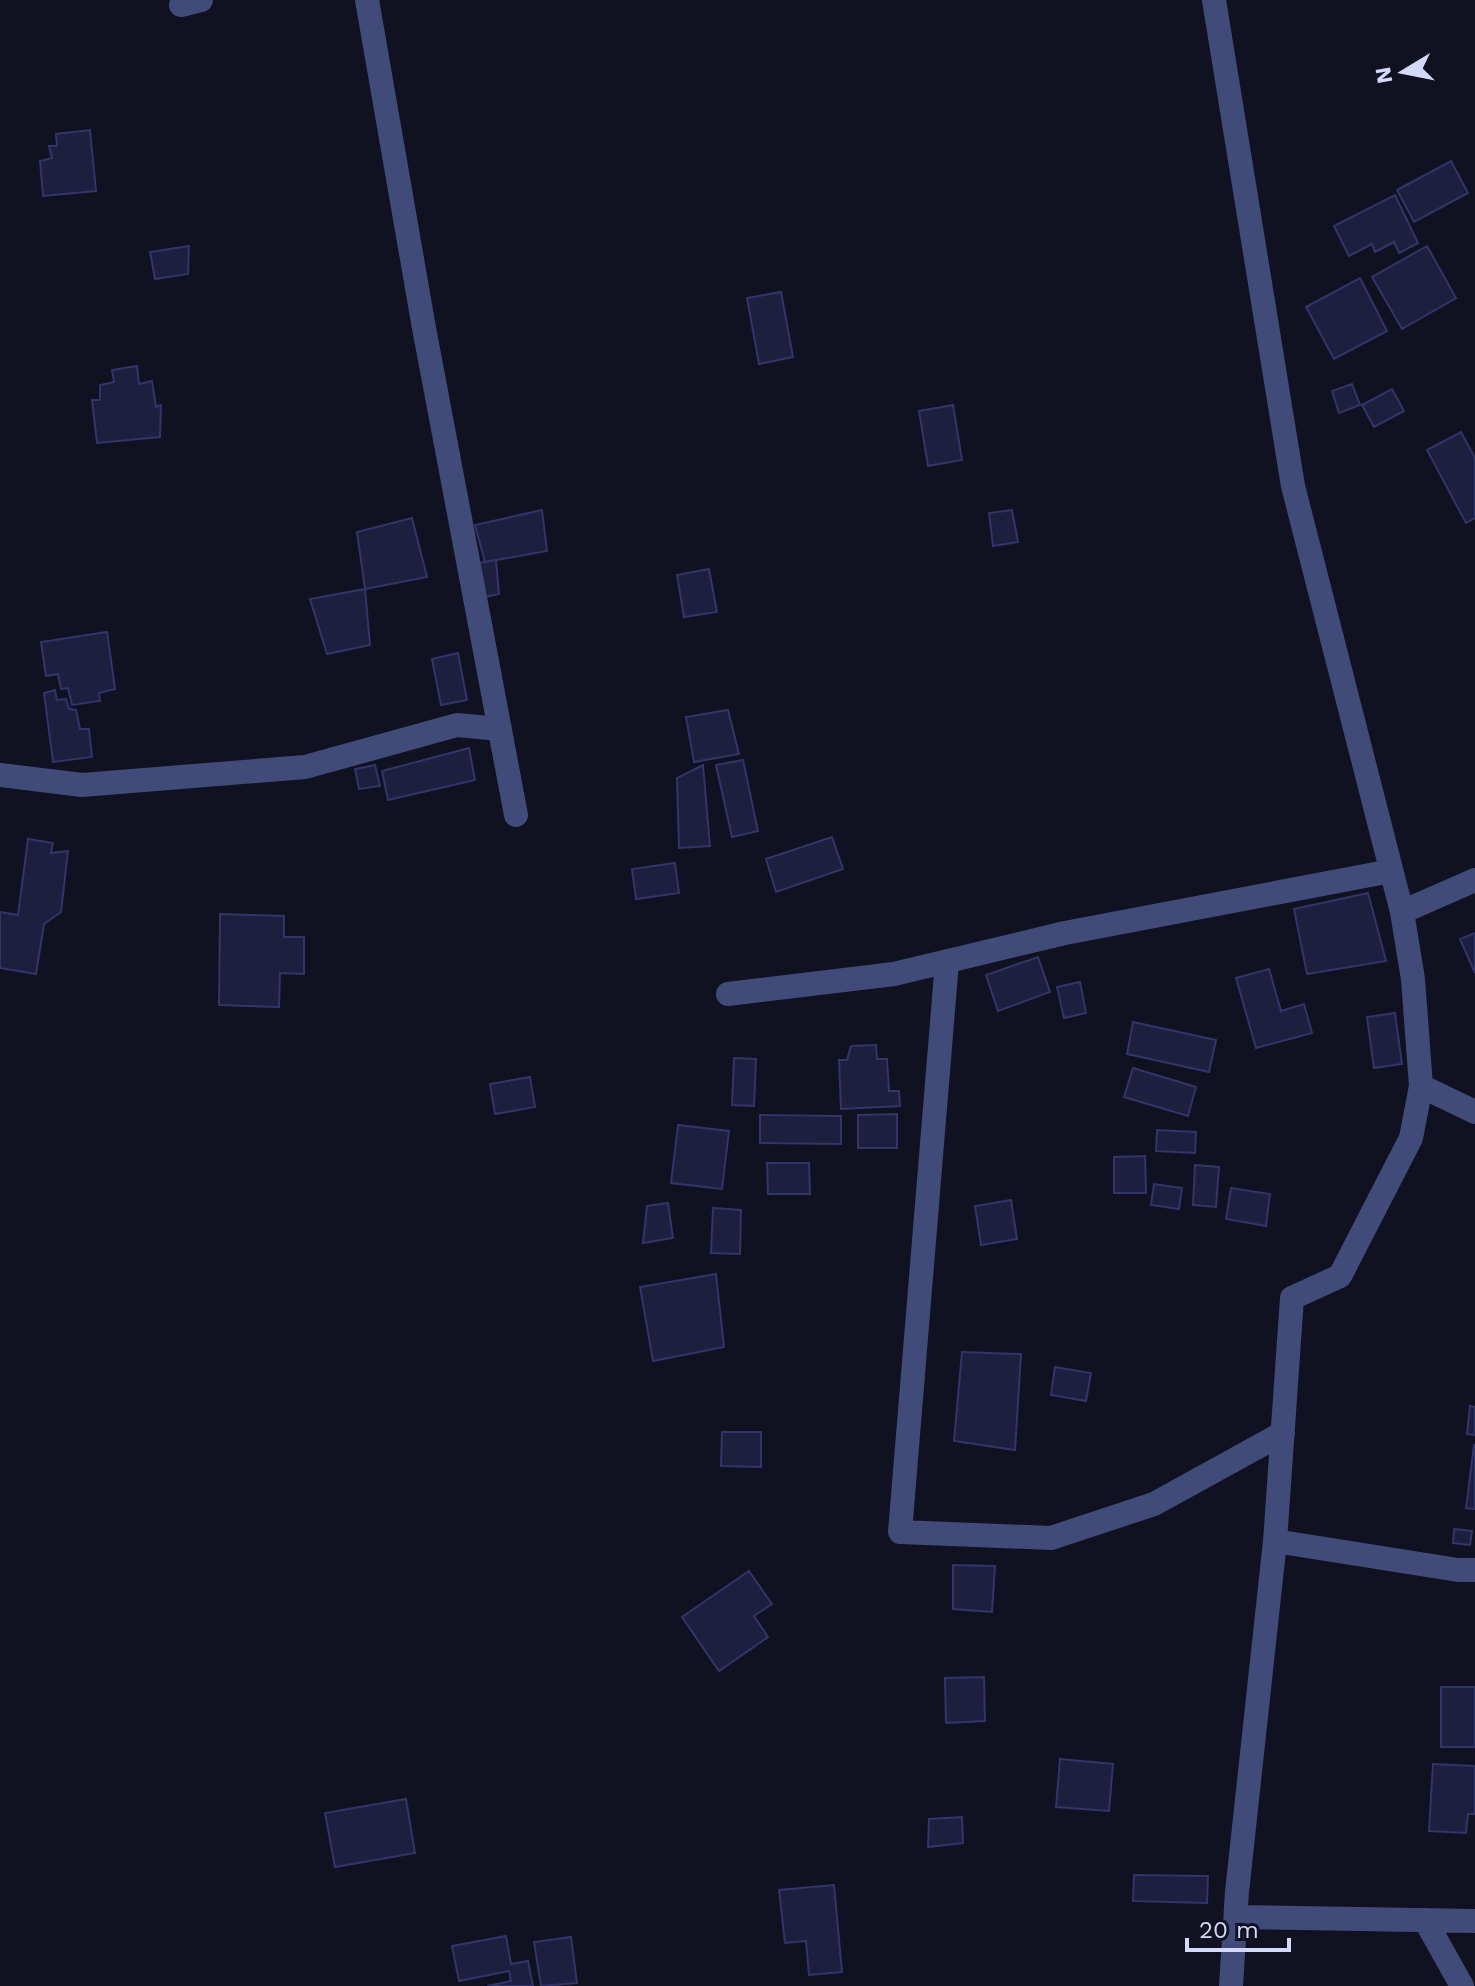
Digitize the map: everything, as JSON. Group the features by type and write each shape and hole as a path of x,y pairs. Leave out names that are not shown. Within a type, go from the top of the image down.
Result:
{"street":[{"path":"367,0 427,344 516,815"},
{"path":"1214,0 1293,486 1402,912 1413,979 1421,1086 1411,1138 1340,1276 1292,1298 1275,1541 1231,1986"},
{"path":"0,775 82,785 305,767 457,725 500,729"},
{"path":"728,994 894,974 1065,933 1391,871"},
{"path":"1402,912 1475,880"},
{"path":"947,962 900,1532 1051,1538 1154,1504 1283,1433"},
{"path":"1421,1086 1475,1112"},
{"path":"1275,1541 1458,1570 1475,1570"},
{"path":"1236,1917 1475,1921"},
{"path":"1425,1920 1462,1986"}],"building":[{"path":"90,130 96,191 43,196 40,161 52,158 49,146 57,146 56,134"},
{"path":"1451,161 1468,193 1414,222 1397,190"},
{"path":"1395,195 1418,243 1399,253 1394,242 1375,252 1372,244 1349,256 1334,226"},
{"path":"189,246 188,274 155,279 150,252"},
{"path":"1427,246 1456,298 1402,329 1372,277"},
{"path":"1360,278 1387,331 1334,359 1306,307"},
{"path":"781,292 793,357 759,364 747,298"},
{"path":"137,366 139,384 152,381 156,407 161,405 160,437 97,443 92,400 100,400 100,385 114,382 112,370"},
{"path":"1352,384 1360,405 1339,413 1332,391"},
{"path":"1392,389 1404,411 1374,427 1362,405"},
{"path":"953,405 962,460 928,466 919,411"},
{"path":"1461,432 1475,458 1475,518 1466,523 1427,450"},
{"path":"542,510 547,551 485,562 475,525"},
{"path":"1012,510 1018,542 993,546 989,513"},
{"path":"412,518 427,577 365,589 357,532"},
{"path":"496,560 499,594 480,598 473,564"},
{"path":"709,569 717,612 684,617 677,575"},
{"path":"365,589 370,645 327,654 310,599"},
{"path":"107,632 115,689 99,693 100,701 72,705 68,688 61,689 58,674 46,676 41,642"},
{"path":"458,653 467,700 441,705 432,659"},
{"path":"55,690 57,700 66,699 69,709 76,710 80,729 89,729 92,757 53,762 44,693"},
{"path":"728,710 739,754 694,762 686,717"},
{"path":"469,748 475,780 388,800 382,771"},
{"path":"743,760 758,831 732,837 716,765"},
{"path":"375,765 380,786 359,789 355,769"},
{"path":"703,765 710,846 679,848 677,778"},
{"path":"832,837 843,869 776,892 766,859"},
{"path":"28,839 53,843 51,853 68,851 61,912 44,924 36,974 0,968 0,912 18,915"},
{"path":"675,863 679,893 636,899 632,869"},
{"path":"1368,893 1386,961 1307,974 1294,909"},
{"path":"220,914 284,916 284,937 304,937 304,974 280,973 279,1007 219,1005"},
{"path":"1475,933 1475,973 1460,939"},
{"path":"1038,957 1050,992 998,1011 986,975"},
{"path":"1269,969 1281,1011 1304,1004 1312,1033 1256,1048 1236,978"},
{"path":"1080,982 1086,1013 1064,1018 1057,987"},
{"path":"1395,1013 1402,1064 1374,1068 1367,1017"},
{"path":"1133,1022 1216,1040 1209,1072 1127,1054"},
{"path":"876,1045 877,1059 887,1059 889,1091 899,1091 900,1106 841,1109 839,1060 847,1060 851,1046"},
{"path":"734,1058 756,1059 754,1106 732,1105"},
{"path":"1133,1068 1196,1087 1188,1116 1124,1097"},
{"path":"530,1077 535,1107 495,1114 490,1084"},
{"path":"897,1114 897,1148 858,1148 858,1115"},
{"path":"760,1115 841,1116 841,1144 760,1143"},
{"path":"678,1125 729,1131 722,1189 671,1183"},
{"path":"1157,1130 1196,1132 1195,1153 1156,1151"},
{"path":"1145,1156 1146,1193 1114,1193 1114,1157"},
{"path":"767,1163 809,1163 810,1194 768,1194"},
{"path":"1195,1165 1219,1167 1216,1207 1193,1205"},
{"path":"1154,1184 1182,1188 1179,1209 1151,1205"},
{"path":"1231,1188 1270,1194 1266,1226 1226,1219"},
{"path":"1011,1200 1017,1239 981,1245 975,1206"},
{"path":"668,1203 673,1238 643,1243 647,1206"},
{"path":"713,1208 741,1210 740,1254 711,1253"},
{"path":"716,1274 724,1347 653,1361 640,1287"},
{"path":"962,1352 1021,1354 1015,1450 954,1441"},
{"path":"1055,1367 1091,1373 1086,1401 1051,1395"},
{"path":"1470,1406 1475,1407 1475,1435 1467,1434"},
{"path":"722,1432 761,1432 761,1467 721,1466"},
{"path":"1475,1445 1475,1509 1466,1508"},
{"path":"1454,1529 1472,1531 1470,1545 1453,1543"},
{"path":"953,1565 995,1566 992,1612 953,1609"},
{"path":"749,1571 772,1604 754,1616 768,1637 719,1671 682,1617"},
{"path":"984,1677 985,1721 946,1723 945,1678"},
{"path":"1441,1687 1475,1687 1475,1747 1441,1747"},
{"path":"1060,1759 1113,1764 1109,1811 1056,1807"},
{"path":"1433,1764 1475,1766 1475,1814 1468,1814 1466,1833 1429,1831"},
{"path":"406,1799 415,1853 335,1867 325,1813"},
{"path":"962,1817 963,1843 928,1847 929,1819"},
{"path":"1134,1875 1208,1876 1207,1903 1133,1901"},
{"path":"834,1885 842,1972 809,1975 806,1941 785,1943 779,1890"},
{"path":"506,1936 511,1964 528,1961 533,1986 487,1986 511,1981 509,1971 459,1981 452,1946"},
{"path":"571,1937 577,1983 541,1986 534,1942"}]}
